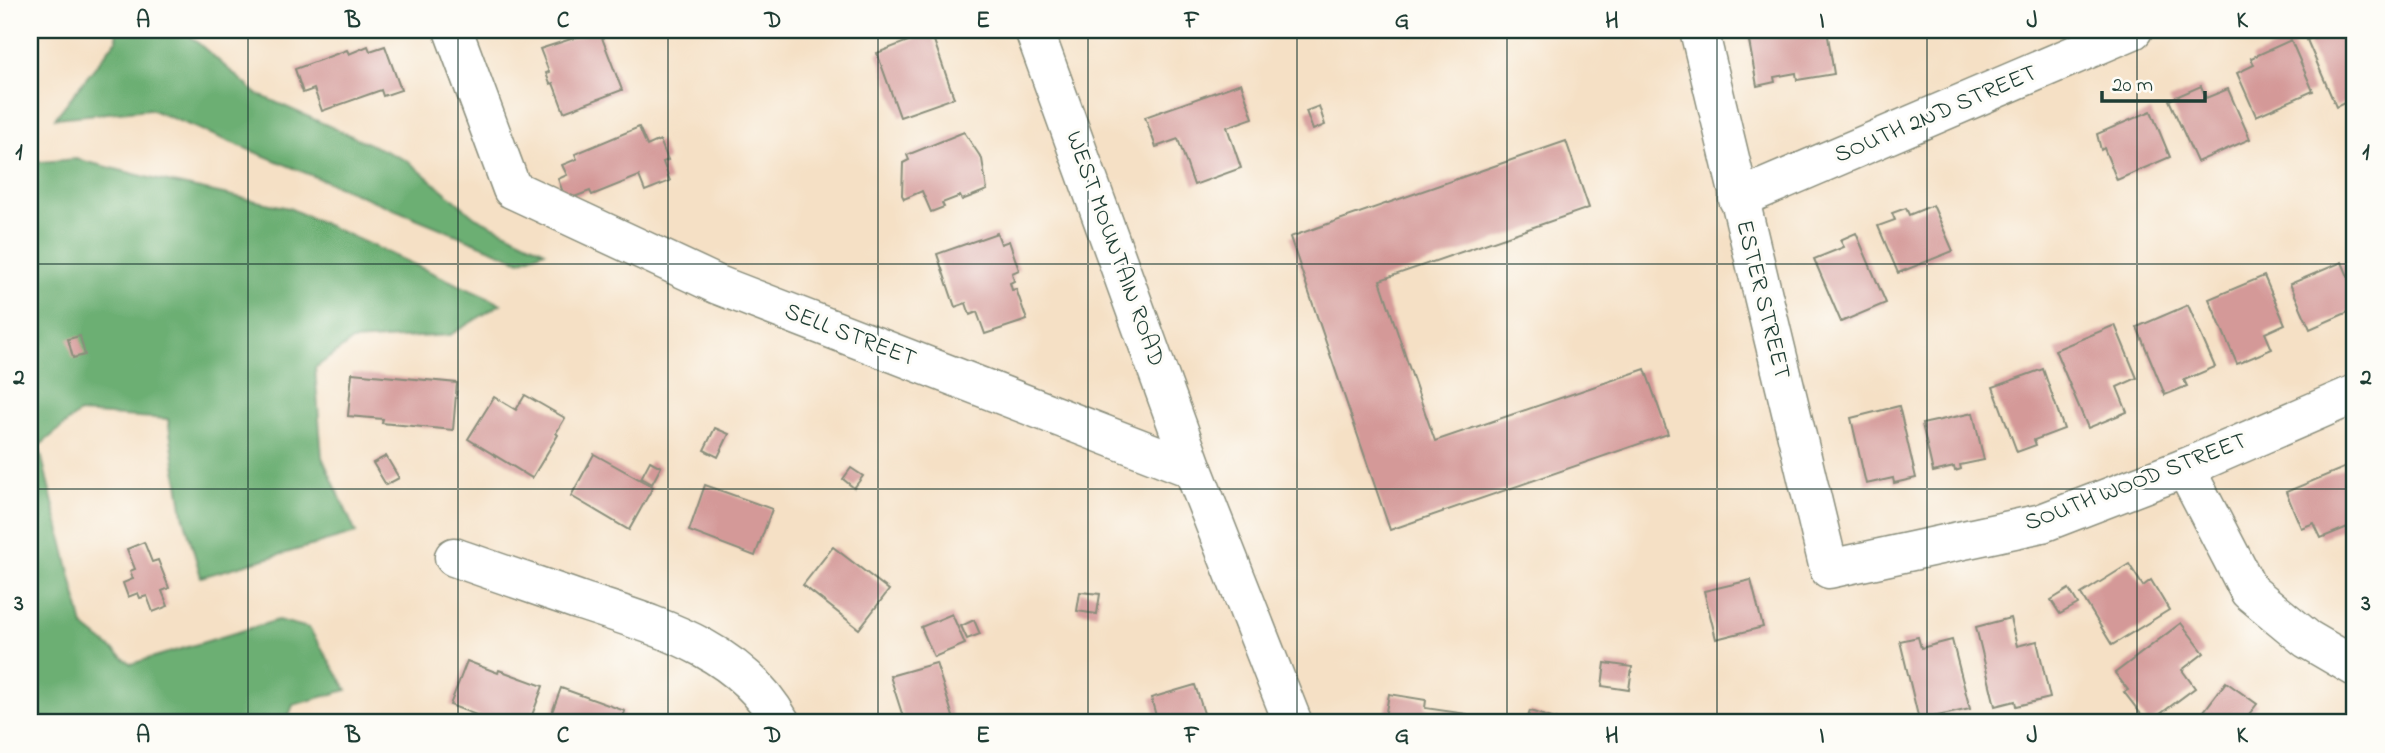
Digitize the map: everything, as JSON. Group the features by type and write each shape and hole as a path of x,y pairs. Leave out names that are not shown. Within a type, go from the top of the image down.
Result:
{"street":[{"name":"SELL STREET","path":"453,30 512,189 718,285 1193,469"},
{"name":"WEST MOUNTAIN ROAD","path":"1034,30 1193,469 1293,723"},
{"name":"ESTER STREET","path":"1699,30 1829,569"},
{"name":"SOUTH 2ND STREET","path":"1738,200 2133,30"},
{"name":"SOUTH WOOD STREET","path":"1829,569 2042,523 2185,468 2355,394"},
{"path":"2185,468 2249,591 2306,639 2355,667"},
{"path":"454,557 681,635 719,656 746,678 774,710 781,723"}],"green space":[{"path":"116,30 183,30 257,94 408,161 475,217 545,251 520,261 150,109 55,118 117,39"},
{"path":"76,159 289,208 501,304 450,335 352,341 315,368 322,457 356,533 201,577 183,514 168,419 79,413 39,446 83,626 131,664 278,620 309,628 347,690 293,705 286,723 30,723 30,163"}],"building":[{"path":"599,30 622,90 564,112 553,83 550,84 546,73 549,72 540,49"},
{"path":"1747,30 1827,30 1834,74 1797,80 1796,73 1774,77 1775,82 1757,86"},
{"path":"2355,30 2355,98 2336,107 2307,40 2330,31 2333,37"},
{"path":"931,32 954,98 900,117 877,53"},
{"path":"2291,40 2313,91 2256,116 2237,73 2254,65 2251,58"},
{"path":"368,46 370,51 385,46 401,90 383,96 381,90 322,111 314,89 303,93 295,69 347,50 349,54"},
{"path":"1241,83 1253,118 1227,127 1241,168 1194,185 1178,139 1156,147 1145,117"},
{"path":"2201,86 2206,98 2228,89 2250,139 2197,162 2169,100"},
{"path":"1319,106 1325,125 1313,130 1306,111"},
{"path":"2151,111 2170,157 2117,180 2104,148 2101,150 2097,134"},
{"path":"639,127 647,146 660,140 668,160 663,162 670,181 645,191 639,176 592,195 590,191 566,200 558,179 567,175 562,165 577,159 575,154"},
{"path":"964,132 982,159 987,190 962,200 960,196 942,203 944,207 931,212 922,191 904,199 903,163 909,160 907,155"},
{"path":"1566,141 1589,208 1380,280 1408,364 1435,441 1645,369 1668,434 1390,530 1290,237"},
{"path":"1933,205 1953,251 1898,273 1878,226 1895,220 1892,213 1906,208 1909,215"},
{"path":"997,233 1001,244 1009,241 1019,270 1012,273 1014,281 1010,283 1012,290 1016,289 1027,320 985,334 977,312 970,315 966,303 955,307 937,254"},
{"path":"1856,233 1886,303 1841,322 1814,259 1844,247 1840,240"},
{"path":"2342,262 2355,293 2355,309 2310,329 2290,284"},
{"path":"2264,276 2285,324 2265,333 2272,349 2237,364 2209,299"},
{"path":"2188,305 2215,367 2184,380 2187,386 2165,395 2137,327"},
{"path":"2115,325 2137,378 2117,387 2127,412 2088,428 2055,350"},
{"path":"80,336 85,355 73,358 68,339"},
{"path":"2043,369 2064,429 2034,440 2036,445 2017,452 1993,387"},
{"path":"352,373 457,383 453,430 382,423 383,419 348,416"},
{"path":"525,395 565,418 532,478 468,439 494,397 516,410"},
{"path":"1899,406 1916,478 1894,483 1893,478 1866,484 1851,418"},
{"path":"1973,413 1984,460 1960,465 1961,469 1955,471 1954,467 1933,472 1922,424"},
{"path":"715,428 729,434 718,457 704,450"},
{"path":"594,454 653,487 629,530 571,496"},
{"path":"386,456 399,478 386,485 373,463"},
{"path":"650,461 661,467 652,484 641,478"},
{"path":"2346,467 2355,490 2355,524 2321,538 2314,523 2301,528 2286,492"},
{"path":"851,468 863,476 854,488 843,479"},
{"path":"705,485 772,509 755,556 689,531"},
{"path":"144,542 152,562 158,560 169,588 162,591 168,606 153,612 147,596 140,598 138,593 128,597 123,583 133,579 130,571 135,569 127,549"},
{"path":"833,547 889,590 859,629 803,585"},
{"path":"2129,564 2143,586 2151,580 2169,610 2112,645 2081,594"},
{"path":"1751,580 1763,627 1716,639 1704,591"},
{"path":"2069,589 2078,604 2060,614 2051,600"},
{"path":"1080,592 1100,594 1097,614 1077,611"},
{"path":"952,614 965,644 934,657 921,627"},
{"path":"2010,618 2017,646 2037,641 2050,698 2016,706 2015,701 1995,706 1976,627"},
{"path":"974,620 980,634 967,639 961,626"},
{"path":"2181,623 2204,653 2182,670 2195,688 2148,723 2124,692 2128,690 2115,673"},
{"path":"1918,637 1921,648 1952,640 1970,709 1919,720 1900,641"},
{"path":"467,661 543,686 529,723 497,723 450,705"},
{"path":"936,663 955,723 905,723 890,676"},
{"path":"1605,663 1632,667 1629,690 1602,686"},
{"path":"2226,682 2257,704 2242,723 2195,723"},
{"path":"1195,685 1207,723 1158,723 1151,698"},
{"path":"561,688 625,711 621,723 548,723"},
{"path":"1389,694 1426,700 1425,708 1467,714 1467,717 1486,720 1485,723 1384,723"},
{"path":"1530,711 1555,719 1553,723 1526,723"}]}
